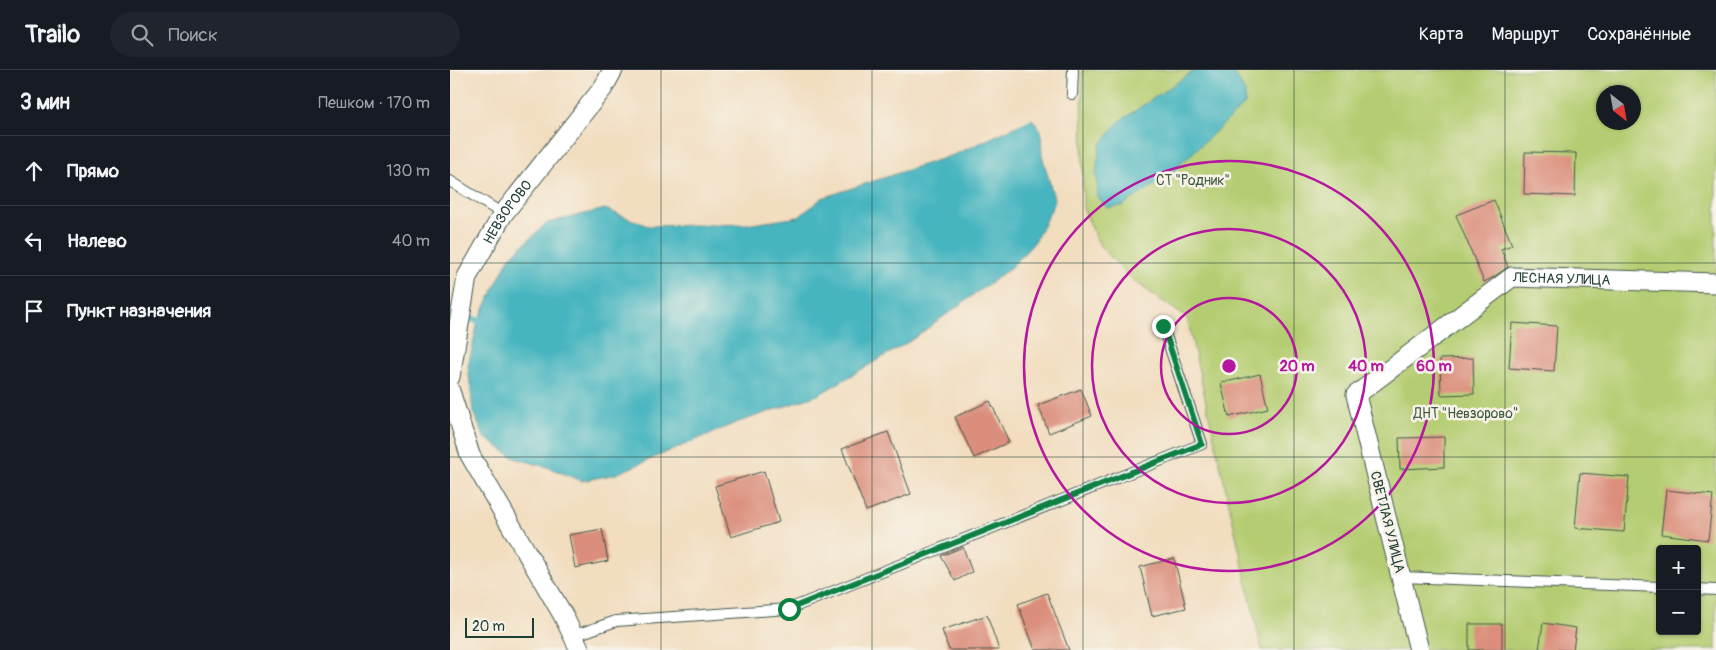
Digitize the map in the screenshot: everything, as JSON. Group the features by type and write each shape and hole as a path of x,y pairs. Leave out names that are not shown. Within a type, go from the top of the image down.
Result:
{"street":[{"name":"НЕВЗОРОВО","path":"450,377 467,277 503,214 587,109 603,88 613,70"},
{"name":"ЛЕСНАЯ УЛИЦА","path":"1356,395 1512,277 1716,283"},
{"path":"450,391 470,454 577,643"},
{"name":"СВЕТЛАЯ УЛИЦА","path":"1356,395 1420,650"}],"lane":[{"path":"1072,94 1073,70"},
{"path":"450,181 503,214"},
{"path":"577,643 616,621 789,609 1202,444 1163,326"},
{"path":"1401,577 1656,587"},
{"path":"1701,589 1716,590"}],"green space":[{"name":"ДНТ \"Невзорово\"","path":"1082,70 1716,70 1716,650 1262,650 1187,318 1134,281 1100,246 1083,208"}],"water":[{"path":"1195,70 1224,70 1235,74 1245,92 1245,104 1167,177 1122,206 1107,208 1098,197 1096,173 1100,145 1120,121"},
{"path":"1032,119 1041,130 1042,155 1055,202 1034,243 1009,269 910,341 818,395 733,424 616,474 582,481 547,467 514,458 484,437 473,411 468,366 478,321 509,258 547,223 605,209 648,226 752,224 799,217 822,198 956,154"}],"building":[{"path":"1525,152 1576,153 1575,196 1524,194"},
{"path":"1494,200 1512,245 1501,249 1508,267 1484,282 1456,215"},
{"path":"1512,323 1557,326 1554,371 1509,368"},
{"path":"1473,358 1474,394 1441,395 1440,359"},
{"path":"1260,374 1268,408 1229,417 1221,383"},
{"path":"1081,389 1092,416 1049,433 1038,405"},
{"path":"990,401 1009,442 974,458 955,417"},
{"path":"888,432 911,494 866,511 842,449"},
{"path":"1444,437 1444,467 1400,469 1399,438"},
{"path":"764,471 779,522 731,537 715,486"},
{"path":"1580,473 1629,477 1624,532 1575,528"},
{"path":"1666,490 1713,495 1708,540 1661,534"},
{"path":"602,529 608,561 575,568 569,535"},
{"path":"963,547 972,572 955,581 941,556"},
{"path":"1174,558 1186,608 1152,616 1140,567"},
{"path":"1047,593 1069,650 1035,650 1018,604"},
{"path":"987,615 999,650 949,650 942,630"},
{"path":"1543,623 1576,628 1573,650 1539,650"},
{"path":"1469,624 1502,624 1502,650 1469,650"}],"waterway":[{"path":"450,309 478,321"}],"route":[{"path":"789,609 1202,444 1163,326"}],"park label":[{"name":"СТ \"Родник\"","path":"1193,180"}]}
